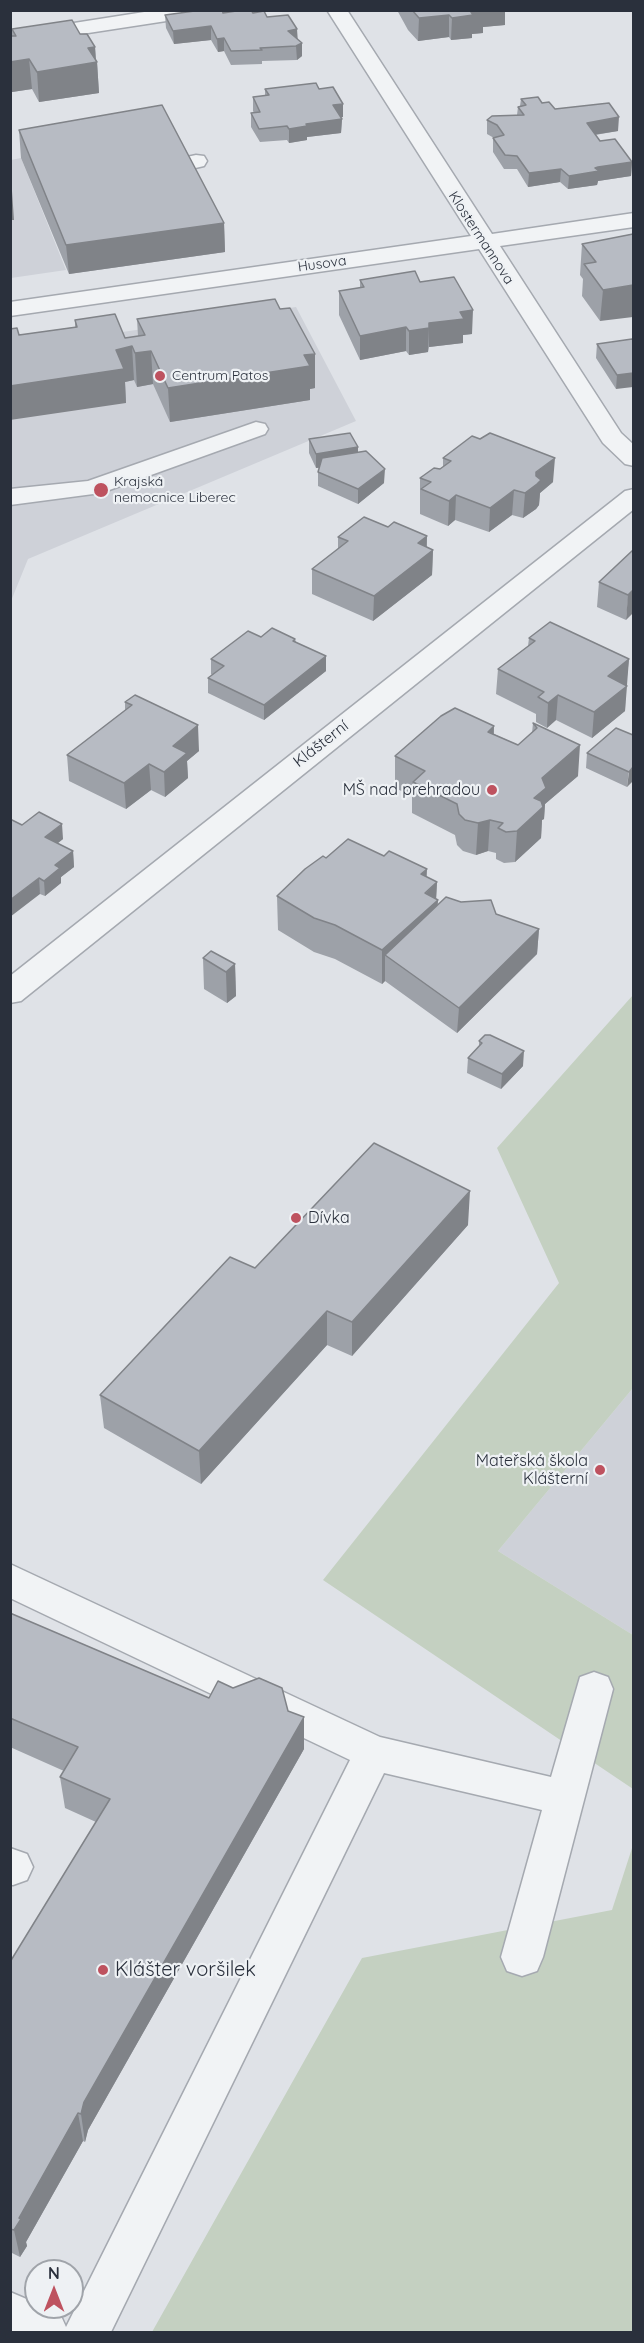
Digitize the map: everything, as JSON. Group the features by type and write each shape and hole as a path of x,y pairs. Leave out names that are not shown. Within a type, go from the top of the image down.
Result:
{"street":[{"path":"10,39 199,10"},
{"name":"Klostermannova","path":"337,10 483,241 618,447 633,459"},
{"path":"126,178 196,160"},
{"name":"Husova","path":"10,309 98,285 483,241 633,220"},
{"path":"10,497 92,488 256,429"},
{"name":"Klášterní","path":"10,993 633,496"},
{"path":"10,1580 374,1753 565,1798"},
{"path":"522,1957 594,1689"},
{"path":"87,2332 374,1753"},
{"path":"10,2315 45,2332"}],"shaded area":[{"path":"21,158 66,270 11,278 11,160"},
{"name":"Krajská nemocnice Liberec","path":"296,307 356,421 28,559 11,601 11,348"},
{"name":"Mateřská škola Klášterní","path":"633,1388 633,1635 498,1551"}],"green space":[{"path":"633,995 633,1388 498,1551 633,1635 633,1789 323,1580 559,1283 497,1148"},
{"path":"633,1845 633,2332 152,2332 362,1958 612,1910"}],"building":[{"path":"222,10 223,13 243,10 251,10 253,13 264,11 267,17 288,15 297,29 288,31 302,43 296,46 260,48 262,50 231,51 224,38 217,39 211,26 173,31 165,15"},
{"path":"412,10 481,10 471,12 473,15 452,18 449,15 419,18"},
{"path":"72,20 80,34 87,34 95,47 88,48 97,62 37,72 29,59 10,62 10,36 16,36 12,29"},
{"path":"316,83 319,89 333,87 343,104 333,105 342,119 289,129 287,126 259,129 251,113 260,112 253,97 269,95 265,89"},
{"path":"538,97 542,103 549,102 555,109 609,103 619,117 587,123 600,141 615,139 632,162 598,167 595,168 599,171 569,176 561,169 529,173 517,156 505,155 493,138 504,135 497,125 487,120 492,116 524,115 518,107 526,105 521,99"},
{"path":"162,105 224,223 66,245 19,130"},
{"path":"633,234 633,285 603,290 584,264 596,262 582,244"},
{"path":"415,271 420,282 454,277 473,310 460,312 464,319 429,323 429,328 409,331 406,327 360,336 339,291 364,287 360,280"},
{"path":"275,299 280,309 290,308 315,354 304,355 310,366 168,388 151,351 135,353 132,346 116,350 124,369 10,386 10,329 17,328 19,335 77,327 75,320 115,314 125,338 145,335 137,319"},
{"path":"632,339 633,373 617,375 597,344"},
{"path":"350,433 358,447 316,454 309,439"},
{"path":"490,433 555,458 536,472 536,476 541,480 537,484 525,493 514,490 490,508 456,495 449,501 421,489 431,482 420,478 434,468 440,469 451,461 443,458 472,436 480,439"},
{"path":"366,451 385,469 358,489 318,472 322,458"},
{"path":"364,517 388,527 394,522 427,536 418,543 433,550 374,596 312,569 348,541 338,537"},
{"path":"633,550 633,590 628,595 599,582"},
{"path":"550,622 629,659 608,676 627,686 594,712 558,695 548,703 538,697 544,692 498,669 535,641 529,638"},
{"path":"272,628 295,639 293,641 326,656 264,705 208,678 224,666 211,659 248,631 261,637"},
{"path":"135,695 198,725 173,746 187,753 164,772 149,764 124,783 67,755 132,705 125,702"},
{"path":"455,708 494,726 488,732 518,745 537,728 533,723 580,745 542,778 546,788 534,798 541,801 543,807 517,831 506,832 498,828 503,823 490,820 478,823 465,820 459,814 457,804 413,782 425,771 395,756 441,716"},
{"path":"616,728 633,735 633,767 629,772 587,753"},
{"path":"39,812 62,824 45,837 73,851 55,865 60,868 44,881 39,878 10,900 10,819 22,825"},
{"path":"348,839 384,856 389,851 427,869 421,874 437,882 425,893 438,900 382,950 335,925 314,918 277,896 305,869 323,856 326,858"},
{"path":"446,897 461,902 491,900 496,914 539,929 459,1008 385,955"},
{"path":"211,951 235,964 226,972 203,958"},
{"path":"485,1035 490,1035 524,1051 502,1074 468,1058 482,1043 479,1041"},
{"path":"374,1143 470,1191 352,1322 327,1311 199,1451 100,1395 230,1257 255,1268"},
{"name":"Klášter voršilek","path":"10,1613 209,1698 218,1681 233,1688 259,1678 282,1688 288,1711 304,1717 84,2102 81,2114 78,2113 14,2230 10,2229 10,1962 110,1799 60,1777 78,1747 10,1718"}],"place":[{"name":"Centrum Patos","path":"160,376"},
{"name":"Krajská nemocnice Liberec","path":"101,490"},
{"name":"MŠ nad prehradou","path":"492,790"},
{"name":"Dívka","path":"296,1218"},
{"name":"Mateřská škola Klášterní","path":"600,1470"},
{"name":"Klášter voršilek","path":"103,1970"}]}
